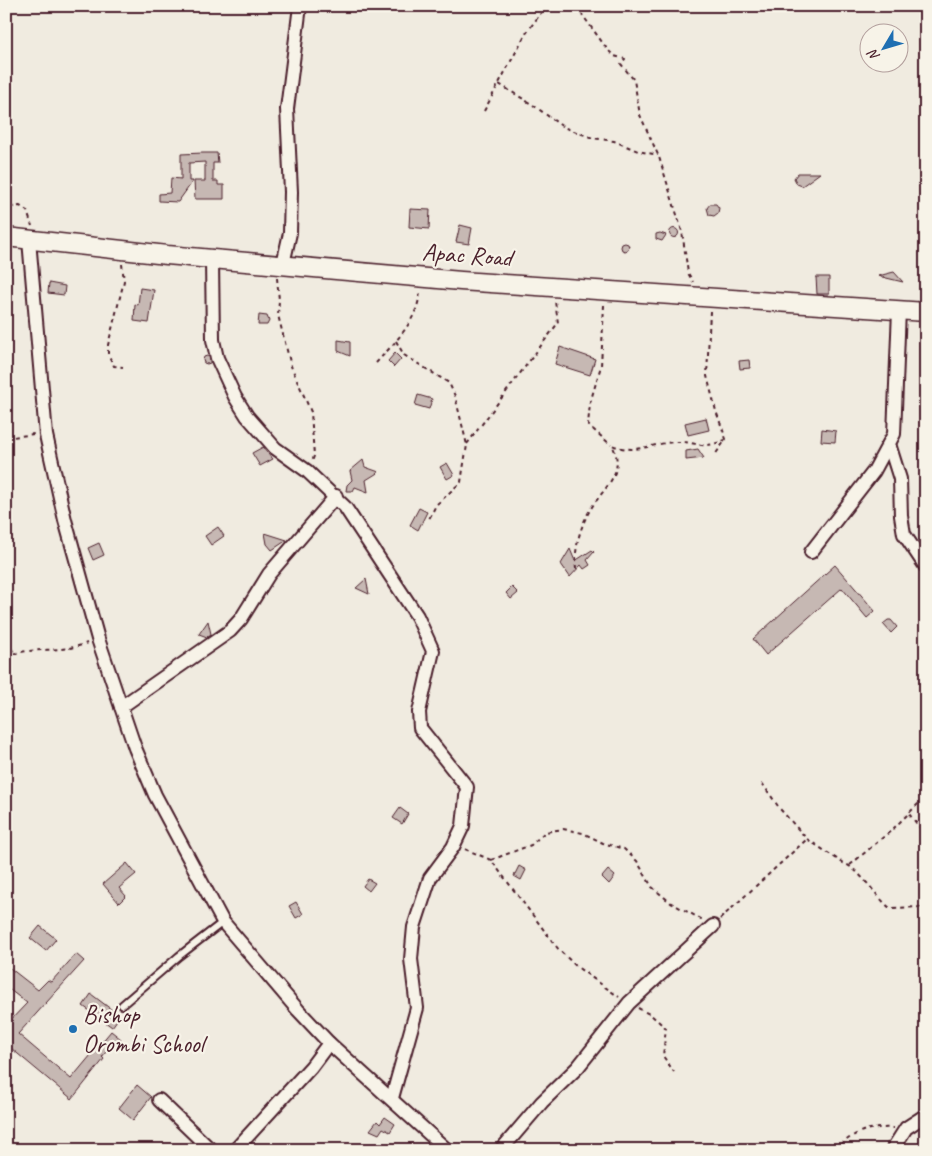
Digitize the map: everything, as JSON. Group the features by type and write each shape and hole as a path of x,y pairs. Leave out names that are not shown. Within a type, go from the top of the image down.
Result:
{"main road":[{"name":"Apac Road","path":"6,237 212,260 926,312"}],"street":[{"path":"279,264 290,233 291,192 287,109 300,6"},
{"path":"29,240 46,436 68,529 98,639 135,748 155,794 223,922 298,1010 329,1043 392,1098 447,1150"},
{"path":"212,260 212,340 235,397 262,434 275,448 307,471 336,496 417,616 433,651 420,712 420,728 423,735 464,783 468,792 463,826 453,847 430,878 414,927 412,959 416,1008 392,1098"},
{"path":"811,552 874,471 894,434 899,310"},
{"path":"889,444 900,479 901,516 904,534 926,567"},
{"path":"121,707 220,639 237,625 269,574 336,496"},
{"path":"501,1150 542,1102 578,1067 629,1003 713,926"},
{"path":"235,1150 311,1067 329,1043"},
{"path":"159,1100 211,1150"},
{"path":"892,1150 906,1128 926,1114"}],"lane":[{"path":"122,1005 179,956 223,922"}],"path":[{"path":"484,111 525,35 546,6"},
{"path":"576,6 614,56 624,59 621,64 634,80 640,115 658,155 682,231 688,273 695,285"},
{"path":"499,84 533,105 563,127 593,138 614,141 638,151 658,155"},
{"path":"6,199 12,207 20,206 28,211 32,229 29,240"},
{"path":"119,249 124,281 108,354 114,366 123,367"},
{"path":"279,264 278,315 292,366 310,412 314,456 307,471"},
{"path":"376,363 396,341 419,305 421,276"},
{"path":"467,444 558,323 554,286"},
{"path":"604,290 601,366 590,403 588,425 612,445 624,450 678,442 708,446 726,439"},
{"path":"710,297 707,376 726,439"},
{"path":"396,341 404,354 449,384 456,396 467,444 461,482 436,505 429,519"},
{"path":"6,438 30,433 46,436"},
{"path":"715,455 726,439"},
{"path":"576,569 574,557 581,530 590,509 611,481 617,465 617,455 612,445"},
{"path":"6,656 14,652 49,651 82,645 98,639"},
{"path":"6,642 14,652"},
{"path":"762,784 780,809 807,838 843,863 850,865 877,897 890,908 913,909 926,907"},
{"path":"850,865 926,796"},
{"path":"908,813 926,835"},
{"path":"491,860 531,845 545,832 563,829 583,833 602,843 624,850 638,861 652,887 671,903 713,926 807,838"},
{"path":"453,847 471,850 491,860 560,950 577,967 629,1003 651,1015 666,1028 663,1056 674,1072"},
{"path":"834,1150 847,1139 869,1128 906,1128"}],"building":[{"path":"217,153 218,163 213,163 213,181 218,181 218,185 224,185 224,199 195,199 194,181 205,181 205,162 189,163 189,181 193,181 178,202 159,201 159,194 170,193 171,178 181,179 181,154"},
{"path":"798,173 820,173 802,186 797,184 794,178"},
{"path":"710,204 716,204 719,208 718,213 714,216 709,215 707,208"},
{"path":"410,209 430,210 429,229 409,227"},
{"path":"460,225 472,228 469,244 456,242"},
{"path":"674,229 678,233 674,237 670,233"},
{"path":"656,234 666,235 662,241 656,239"},
{"path":"625,243 629,247 625,251 621,247"},
{"path":"894,272 903,282 878,276"},
{"path":"816,277 829,277 829,294 817,294"},
{"path":"49,283 65,286 64,295 48,293"},
{"path":"140,288 154,290 149,323 134,321 135,304 138,305"},
{"path":"259,315 267,316 269,321 267,325 258,325"},
{"path":"338,340 350,342 350,356 338,351"},
{"path":"560,347 595,359 590,375 555,364"},
{"path":"395,353 401,359 394,367 388,361"},
{"path":"207,356 211,360 207,364 203,360"},
{"path":"749,360 750,368 740,369 739,361"},
{"path":"418,395 432,399 429,409 415,405"},
{"path":"706,418 709,430 688,435 685,423"},
{"path":"822,429 836,431 835,442 821,441"},
{"path":"263,447 273,459 260,466 252,453"},
{"path":"698,449 704,458 686,460 686,451"},
{"path":"363,460 365,467 379,472 366,480 368,492 355,487 353,491 346,491 347,485 352,480 350,471"},
{"path":"447,463 454,475 447,479 440,467"},
{"path":"419,508 427,512 418,530 410,525"},
{"path":"218,527 224,536 211,545 205,536"},
{"path":"265,533 287,540 272,550 267,544"},
{"path":"99,543 104,555 93,560 88,548"},
{"path":"570,549 575,561 592,550 594,552 587,560 590,565 584,569 581,565 570,577 561,564"},
{"path":"835,565 875,611 867,618 842,588 766,655 753,639"},
{"path":"366,579 369,594 356,588"},
{"path":"512,587 518,593 511,599 506,593"},
{"path":"891,620 897,627 891,633 883,624"},
{"path":"208,621 211,634 207,637 199,634"},
{"path":"400,808 408,814 402,824 393,818"},
{"path":"127,863 136,874 119,888 126,896 119,903 103,884"},
{"path":"519,866 526,870 521,880 514,876"},
{"path":"608,870 615,876 609,884 602,877"},
{"path":"368,879 375,883 369,891 363,886"},
{"path":"296,902 303,914 296,918 289,906"},
{"path":"40,926 56,939 46,951 30,938"},
{"path":"76,954 84,961 18,1034 71,1079 111,1031 121,1039 112,1050 109,1048 102,1057 104,1059 72,1099 6,1044 6,1025 27,1003 6,987 6,965 38,990 48,980 51,982"},
{"path":"91,994 120,1016 112,1027 83,1006"},
{"path":"137,1085 151,1097 133,1120 119,1108"},
{"path":"385,1117 395,1124 390,1132 383,1128 379,1134 370,1130 377,1121 380,1124"}],"place":[{"name":"Bishop Orombi School","path":"73,1029"}]}
